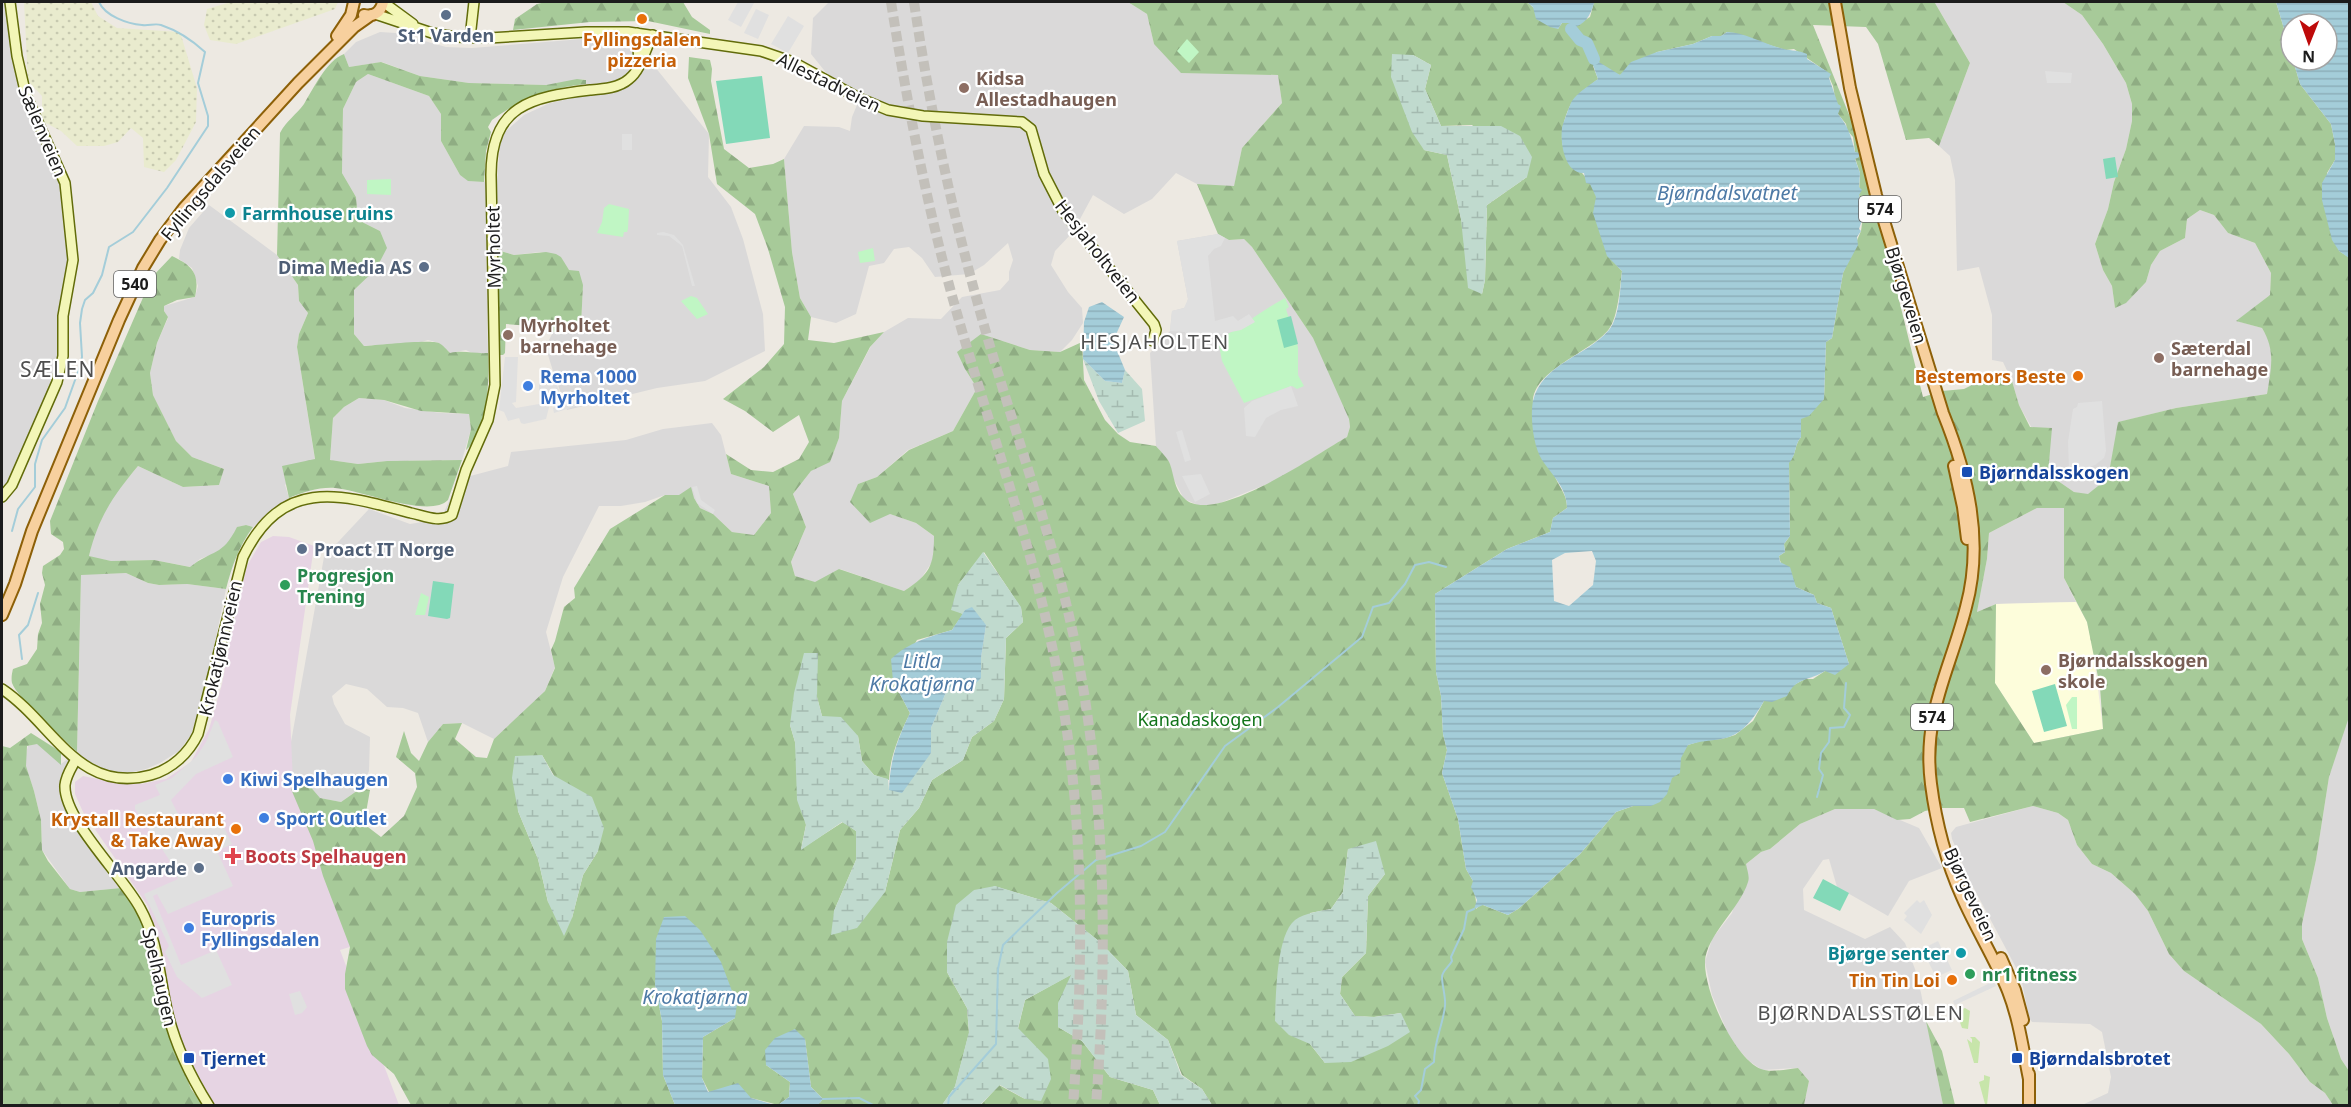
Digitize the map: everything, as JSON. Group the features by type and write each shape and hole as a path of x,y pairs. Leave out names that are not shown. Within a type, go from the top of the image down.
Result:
{"main road":[{"name":"Sælenveien","path":"2,496 12,485 57,382 63,356 63,316 73,260 65,183 26,95 17,56 10,2"},
{"name":"540","path":"354,2 359,13 373,15 381,8 383,2"},
{"name":"Fyllingsdalsveien","path":"327,52 351,15 354,2"},
{"path":"383,2 418,27"},
{"path":"470,38 474,2"},
{"name":"Bjørgeveien","path":"1835,2 1850,88 1876,195 1943,413 1966,526 1967,575 1960,624 1932,715 1929,758 1936,813 1971,900 2015,990 2027,1040 2029,1106"},
{"name":"Fyllingsdalsveien","path":"2,602 119,320 148,259 184,208 327,52 354,27 373,15"},
{"path":"373,15 445,36 470,38 586,32 653,35 646,46 639,67"},
{"path":"637,33 639,67"},
{"name":"Allestadveien","path":"653,35 770,53 793,62 866,102 895,112 923,116 1008,120 1022,122 1028,126"},
{"name":"Myrholtet","path":"449,517 455,511 466,470 488,420 494,394 496,367 491,167 496,137 511,116 530,102 554,94 622,84 633,76 639,67"},
{"name":"Hesjaholtveien","path":"1028,126 1035,136 1041,165 1054,197 1069,219 1154,324 1156,330 1153,341"},
{"name":"Krokatjønnveien","path":"2,682 5,691 76,759 93,771 128,779 149,776 168,768 189,749 203,722 243,557 258,530 286,507 313,497 344,496 434,518 449,517"},
{"name":"Fyllingsdalsveien","path":"2,615 15,584 20,563"},
{"name":"Spelhaugen","path":"76,759 65,783 68,804 77,820 127,886 146,919 158,958 166,1006 176,1044 209,1106"}],"shaded area":[{"path":"2,2 9,2 15,65 52,151 67,204 71,277 68,318 47,394 2,495"},
{"path":"24,2 91,2 98,16 117,28 180,32 197,88 196,122 176,160 164,172 144,167 143,138 131,128 118,142 104,146 77,146 61,131 42,121 42,96 28,81"},
{"path":"231,2 338,2 335,9 236,44 210,40 204,25 207,9"},
{"path":"738,2 754,3 741,27 728,20"},
{"path":"829,2 1128,2 1147,14 1154,44 1236,74 1278,75 1282,103 1242,148 1234,187 1197,184 1176,173 1152,199 1124,214 1093,195 1073,232 1055,251 1051,265 1068,292 1082,308 1083,323 1072,340 1060,352 1030,350 981,334 965,369 977,388 953,431 908,450 877,477 858,484 890,514 916,523 934,536 934,559 920,580 904,591 840,569 815,583 795,576 791,562 806,527 793,494 811,471 830,461 839,438 842,401 871,346 884,332 908,318 941,319 962,297 1000,290 1009,280 1013,260 1008,243 984,265 969,274 935,277 922,258 909,247 894,249 884,263 869,266 856,314 836,323 811,317 800,298 792,252 784,159 804,126 839,127 850,131 857,97 847,92 828,75 811,54 813,18"},
{"path":"2063,2 2082,15 2103,44 2126,83 2132,104 2132,121 2108,209 2095,244 2103,270 2112,286 2115,308 2146,282 2151,265 2160,251 2185,238 2187,219 2200,210 2214,215 2228,233 2255,243 2271,273 2270,295 2237,321 2262,328 2271,342 2272,367 2267,394 2176,408 2119,422 2108,478 2088,495 2074,492 2048,474 2048,457 2019,405 2012,381 2003,362 1992,360 1992,315 1979,267 1957,271 1955,180 1950,156 1939,146 1970,63 1935,3"},
{"path":"756,9 769,15 758,39 744,33"},
{"path":"788,16 804,26 788,53 771,44"},
{"path":"380,32 396,33 446,47 472,48 595,38 633,40 636,64 655,67 709,134 708,177 731,207 743,239 763,314 765,351 705,381 657,388 567,410 548,355 548,342 553,332 581,325 583,285 566,268 561,257 540,252 514,255 497,250 486,251 488,353 474,354 466,350 450,353 439,343 428,340 418,343 364,346 354,334 354,290 376,269 380,231 358,220 356,197 342,173 343,109 356,82 368,74 429,96 441,114 441,141 460,175 469,181 497,182 500,145 505,132 524,115 550,103 587,95 584,79 546,85 469,83 420,76 382,62 349,67 344,54 356,42"},
{"path":"2045,71 2072,73 2071,83 2047,83"},
{"path":"622,134 632,134 632,150 622,150"},
{"path":"209,205 277,255 298,285 299,301 308,313 299,334 297,347 315,460 285,485 289,498 253,527 246,525 238,527 230,542 221,551 200,559 191,567 154,560 111,561 94,558 89,556 95,529 114,495 138,466 183,487 219,485 224,469 192,457 176,441 153,395 150,373 157,343 168,318 164,306 195,297 198,286 192,268 179,259 180,250 189,228"},
{"path":"663,232 674,235 683,245 695,286 692,286 682,246 669,236 657,235"},
{"path":"1218,234 1229,240 1244,239 1252,247 1313,338 1347,407 1350,427 1347,437 1277,480 1220,503 1200,506 1184,499 1172,476 1170,464 1156,446 1150,353 1170,331 1172,311 1187,305 1188,299 1177,241"},
{"path":"1218,234 1225,238 1221,246 1214,249 1208,256 1215,321 1233,316 1238,321 1249,314 1255,322 1241,330 1206,337 1186,337 1185,332 1170,331 1172,311 1184,308 1188,299 1177,241"},
{"path":"505,357 518,357 516,402 512,403 516,408 539,404 539,378 554,378 562,398 550,403 546,419 524,424 519,418 508,421 504,412 499,410"},
{"path":"1291,386 1298,406 1281,410 1266,418 1255,437 1246,436 1244,408 1252,401"},
{"path":"605,393 607,397 554,413 553,408"},
{"path":"359,398 384,400 405,408 469,414 471,429 462,460 387,461 358,464 330,460 333,418 344,407"},
{"path":"2102,401 2106,451 2104,458 2095,465 2083,469 2069,469 2068,442 2073,409 2078,403"},
{"path":"712,423 721,435 731,474 769,486 771,513 754,535 732,532 713,514 700,508 694,498 679,495 665,495 645,502 621,506 599,506 563,577 546,632 555,667 545,691 518,717 494,739 462,723 443,724 428,742 418,713 403,708 387,707 367,689 346,684 332,696 334,704 345,724 370,737 369,771 361,788 341,802 319,798 308,784 308,777 291,789 291,742 324,557 369,509 410,524 441,519 459,479 508,466 511,452 626,440 663,429"},
{"path":"1182,430 1191,460 1185,462 1176,432"},
{"path":"1201,474 1210,494 1195,502 1182,476"},
{"path":"697,486 701,500 715,510 713,514 697,503 692,487"},
{"path":"2037,508 2065,508 2064,578 2076,602 1996,604 1977,612 1987,559 1989,533"},
{"path":"273,536 289,537 314,546 290,715 293,782 344,835 375,939 340,950 399,1105 215,1105 174,1034 161,957 148,906 83,812 75,794 75,782 83,776 141,784 166,779 191,762 209,729 222,684 247,566 261,542"},
{"path":"126,573 148,583 159,585 187,584 226,589 208,676 191,735 179,751 146,769 124,774 109,771 84,759 61,796 72,825 121,888 80,892 70,889 42,850 41,820 25,757 28,746 37,743 61,764 77,752 81,574"},
{"name":"Bjørndalsskogen skole","path":"2076,602 2087,622 2093,649 2103,729 2034,743 1995,683 1996,604"},
{"path":"2349,714 2349,1071 2341,1059 2327,1018 2318,978 2302,939 2302,924 2316,860 2329,777"},
{"name":"Angarde","path":"215,720 218,722 233,757 196,774 171,800 184,826 212,816 221,821 232,844 217,851 233,886 168,914 157,894 153,896 181,965 216,950 232,985 202,998 177,977 165,952 169,946 144,894 178,879 168,858 135,809 135,805 160,795 155,785 172,778 196,757 206,742"},
{"path":"2033,806 2058,813 2068,820 2077,845 2092,864 2111,873 2135,894 2148,911 2169,954 2184,971 2261,1024 2289,1054 2310,1082 2325,1093 2333,1105 2082,1105 2108,1093 2111,1077 2102,1032 2090,1024 2032,1022 2029,1018 2021,977 1970,881 1951,833 1956,827"},
{"path":"1835,809 1874,809 1919,828 1942,868 1909,881 1888,916 1837,887 1829,859 1823,860 1803,889 1804,910 1865,939 1890,927 1905,943 1921,993 1943,1105 1804,1105 1809,1081 1798,1068 1762,1070 1749,1061 1731,1041 1712,995 1705,962 1712,939 1732,913 1746,864 1761,852 1770,849 1800,824"},
{"path":"1917,900 1920,903 1924,900 1932,915 1921,934 1904,920 1907,916 1904,913"},
{"path":"1938,941 1952,970 1936,977 1922,949"},
{"path":"1994,981 1996,986 1955,1005 1953,1001"},
{"path":"300,991 307,1007 302,1013 295,1015 289,994"}],"green space":[{"path":"546,2 683,2 692,17 710,30 710,34 648,21 590,22 513,30 515,19 537,4"},
{"name":"Kanadaskogen","path":"1128,2 1527,2 1558,29 1562,23 1570,23 1571,28 1590,17 1594,2 1938,2 1935,3 1970,63 1939,146 1929,138 1906,140 1878,44 1866,27 1813,25 1860,142 1923,397 1942,391 1964,389 2000,371 2012,381 2019,405 2030,427 2052,428 2048,474 2074,492 2088,494 2108,478 2118,422 2176,408 2267,394 2271,352 2266,336 2262,328 2236,321 2270,295 2271,273 2255,243 2228,233 2214,215 2200,210 2187,219 2185,238 2160,251 2151,265 2146,282 2126,303 2115,308 2112,286 2103,270 2095,244 2126,149 2132,121 2132,104 2126,83 2103,44 2082,15 2063,2 2276,2 2279,12 2279,72 2296,72 2300,84 2331,124 2335,160 2327,173 2339,251 2350,258 2350,714 2329,777 2316,860 2302,924 2302,939 2318,978 2327,1018 2341,1059 2349,1071 2349,1105 2333,1105 2325,1093 2310,1082 2289,1054 2261,1024 2184,971 2169,954 2148,911 2135,894 2111,873 2092,864 2077,845 2068,820 2058,813 2033,806 1970,822 1964,808 1925,811 1910,819 1897,820 1874,809 1835,809 1800,824 1770,849 1761,852 1746,864 1749,880 1738,902 1711,942 1705,962 1706,974 1715,1006 1731,1038 1741,1052 1761,1069 1769,1071 1798,1068 1809,1081 1804,1105 1212,1105 1202,1089 1182,1075 1168,1040 1136,1015 1128,971 1100,942 1051,903 994,886 947,972 967,1008 969,1033 955,1087 942,1105 818,1105 823,1099 811,1087 805,1039 766,1065 790,1082 789,1097 778,1105 751,1098 709,1092 702,1078 703,1037 735,1018 655,985 662,1021 663,1075 675,1105 411,1105 394,1074 372,1055 345,989 350,947 323,876 313,841 291,789 308,776 308,784 320,798 341,802 361,788 370,790 364,824 381,837 404,816 417,787 415,773 396,757 404,731 411,753 419,761 428,742 443,724 462,723 455,739 476,757 487,758 494,739 545,691 555,668 551,650 564,607 575,598 574,588 610,529 665,495 679,495 691,487 700,508 713,514 732,532 754,535 771,513 769,486 731,474 726,454 751,470 773,472 799,459 809,442 799,415 773,432 745,411 723,399 764,367 784,344 785,307 755,214 717,184 709,134 688,78 689,57 710,60 711,81 724,149 749,168 773,164 784,159 792,252 800,298 811,317 808,340 834,343 884,332 870,347 842,401 839,438 830,462 811,471 793,494 806,527 791,562 795,576 815,582 839,569 904,591 925,574 933,555 934,536 916,523 890,514 870,523 850,502 858,484 877,477 909,450 953,431 977,388 957,352 981,334 1030,350 1060,352 1082,342 1084,380 1105,420 1118,434 1130,442 1156,446 1169,462 1176,486 1181,494 1198,505 1217,503 1265,485 1347,437 1350,427 1349,419 1313,338 1252,247 1244,239 1229,240 1218,234 1197,184 1234,186 1242,148 1282,103 1278,75 1181,73 1154,44 1147,14","holes":["1727,32 1786,50 1794,49 1827,72 1833,86 1838,114 1853,137 1855,152 1859,157 1855,158 1860,173 1859,194 1863,217 1861,231 1843,273 1832,338 1826,342 1824,399 1800,419 1801,437 1789,462 1790,536 1784,544 1785,552 1779,556 1796,587 1814,595 1817,603 1831,608 1849,664 1825,671 1813,679 1805,679 1764,701 1753,721 1735,735 1688,745 1670,763 1640,806 1616,812 1580,854 1518,909 1508,915 1483,905 1476,909 1473,881 1466,869 1458,819 1442,773 1447,750 1436,672 1435,594 1507,549 1550,532 1553,518 1567,508 1565,496 1554,473 1536,418 1533,404 1535,392 1551,372 1600,338 1609,329 1617,310 1622,271 1605,247 1599,203 1595,192 1562,144 1565,117 1570,105 1578,95 1598,79 1593,66 1620,75 1657,52 1693,44 1712,36 1721,36","1413,55 1431,65 1425,89 1441,126 1472,125 1527,177 1487,205 1485,280 1482,294 1461,219 1447,155 1424,150","2037,508 2064,508 2064,578 2087,622 2100,687 2103,729 2034,743 1995,683 1996,604 1977,612 1987,559 1989,533","984,552 1021,608 1023,622 1006,638 1004,699 994,721 972,737 963,760 932,780 919,808 900,830 885,892 834,911 856,860 856,831 843,822 801,849 806,825 795,742 790,725 817,697 822,716 858,736 862,761 874,775 889,780 893,753 910,713 893,681 917,640 952,630 963,614 959,612 958,585","542,755 598,851 583,875 572,918 548,902 538,859 518,811","1348,849 1385,874 1368,896 1366,953 1342,977 1340,994 1355,1016 1374,1017 1401,1013 1325,1063 1310,1044 1310,913 1331,909 1343,892"]},
{"path":"1187,39 1199,52 1189,63 1177,51"},
{"path":"344,54 349,67 381,62 420,76 469,83 546,85 577,79 586,80 586,84 536,95 492,120 488,127 491,132 486,151 484,182 468,181 460,175 441,141 441,114 429,96 368,74 356,82 343,109 342,173 356,197 358,220 380,231 387,248 376,269 354,290 354,334 364,346 434,342 450,353 488,353 488,376 483,419 479,432 466,450 471,429 469,414 421,411 384,400 359,398 344,407 333,418 330,460 358,464 387,461 462,460 448,500 439,505 411,505 335,488 312,490 289,498 282,466 315,459 297,347 299,334 308,313 299,301 298,285 277,255 280,133 304,104 326,69"},
{"path":"1392,54 1413,55 1431,65 1425,89 1441,126 1501,126 1520,136 1532,157 1527,177 1487,205 1485,280 1482,294 1468,288 1461,219 1447,155 1424,150 1412,132 1391,77"},
{"path":"762,76 770,138 726,144 716,81"},
{"path":"2115,157 2118,177 2106,179 2103,159"},
{"path":"391,179 391,195 367,194 367,180"},
{"path":"609,204 629,209 628,229 624,232 623,237 597,233 602,222 604,208"},
{"path":"873,248 875,261 860,263 858,252"},
{"path":"497,250 514,255 546,252 556,254 561,257 569,270 579,271 583,285 581,326 553,332 543,327 506,324 505,353 500,355"},
{"path":"172,256 185,263 193,272 196,282 195,297 177,300 164,306 168,317 157,343 150,373 153,395 176,441 192,457 224,469 219,485 183,487 138,466 121,487 102,519 89,556 111,561 154,560 190,567 222,548 237,527 246,525 253,527 236,556 226,589 187,584 159,585 148,583 126,573 81,575 77,752 22,698 12,683 12,672 13,669 27,664 37,649 38,634 42,623 40,604 45,585 43,566 60,555 64,549 63,542 51,534 50,521 98,401 152,277"},
{"path":"691,296 697,298 708,314 697,319 681,301"},
{"path":"1285,298 1289,307 1286,309 1298,347 1298,375 1304,386 1297,389 1292,386 1244,403 1222,361 1218,340"},
{"path":"1291,316 1298,344 1284,348 1277,320"},
{"path":"1083,359 1105,381 1122,383 1125,370 1142,389 1145,421 1118,433 1099,401"},
{"path":"983,552 1021,607 1023,622 1006,638 1004,699 994,721 972,737 963,760 932,780 919,808 900,830 885,892 857,928 831,935 834,911 856,860 856,831 842,822 801,850 806,825 797,800 795,742 790,725 794,693 804,653 818,653 817,697 822,716 841,717 858,736 862,761 874,775 888,779 889,790 931,753 931,728 947,690 981,678 981,658 986,625 965,610 963,614 951,610 958,585"},
{"path":"433,581 454,584 450,618 428,616"},
{"path":"421,593 429,597 425,615 415,615"},
{"path":"2055,684 2067,726 2044,732 2032,691"},
{"path":"2072,697 2077,697 2077,729 2072,729 2066,705"},
{"path":"31,733 61,752 61,765 37,744 27,746 26,766 41,820 42,850 70,889 80,892 121,888 147,923 171,1037 191,1089 203,1105 8,1106 2,1103 2,746 10,748"},
{"path":"542,755 553,775 592,797 604,828 598,851 583,875 572,918 564,936 548,902 538,859 518,811 512,778 515,756"},
{"path":"1376,841 1385,874 1368,896 1366,953 1342,977 1340,994 1355,1016 1374,1017 1401,1013 1410,1032 1388,1046 1351,1062 1325,1063 1310,1044 1289,1035 1275,1021 1281,952 1284,939 1295,920 1308,914 1331,909 1343,892 1348,849"},
{"path":"1823,879 1849,893 1840,911 1813,898"},
{"path":"995,886 1051,903 1100,942 1128,971 1136,1015 1168,1040 1181,1075 1202,1089 1212,1105 1160,1105 1153,1090 1110,1077 1082,1041 1058,1027 1058,1003 1071,975 1025,1000 1018,1028 1048,1059 1051,1079 1041,1101 1025,1099 1000,1085 980,1105 942,1105 955,1086 969,1032 967,1008 947,972 947,942 956,905 974,890"},
{"path":"1072,974 1058,1027 1082,1041 1110,1077 1153,1090 1160,1105 980,1106 999,1085 1025,1099 1048,1060 1018,1029 1025,1000"},
{"path":"1965,1008 1970,1011 1968,1029 1962,1028 1956,1011"},
{"path":"1926,1021 1942,1051 1955,1105 1943,1105"},
{"path":"1970,1037 1975,1037 1980,1042 1978,1063 1974,1063 1967,1039 1972,1043"},
{"path":"1984,1075 1990,1077 1987,1105 1979,1082 1984,1080"}],"water":[{"path":"1527,2 1594,3 1589,16 1580,25 1571,29 1570,23 1562,23 1558,29 1536,19 1533,7"},
{"path":"2276,2 2349,2 2349,258 2339,251 2332,240 2322,200 2322,183 2335,160 2331,124 2300,84 2296,72 2339,72 2339,12 2279,12"},
{"name":"Bjørndalsvatnet","path":"1727,32 1734,33 1807,54 1807,59 1831,74 1829,78 1838,104 1841,106 1838,114 1849,132 1855,152 1860,153 1855,159 1860,173 1859,187 1862,190 1859,195 1863,217 1859,229 1861,231 1857,237 1858,245 1843,273 1832,338 1826,342 1824,399 1809,416 1801,419 1801,437 1789,463 1790,536 1784,544 1785,552 1779,556 1780,562 1790,567 1796,587 1814,595 1817,603 1831,608 1849,664 1835,675 1825,671 1799,682 1794,685 1787,696 1772,702 1764,701 1752,720 1735,734 1688,745 1681,758 1680,773 1672,778 1667,794 1660,802 1651,806 1633,806 1616,812 1580,854 1518,909 1508,915 1483,905 1474,909 1477,900 1471,887 1473,881 1466,869 1458,819 1442,773 1447,750 1436,672 1435,594 1507,549 1550,532 1553,518 1567,508 1562,488 1542,460 1536,447 1532,423 1533,401 1545,378 1609,330 1613,324 1620,293 1622,271 1607,256 1593,213 1596,197 1590,184 1586,183 1584,173 1572,169 1565,157 1562,128 1572,101 1598,79 1592,62 1594,59 1620,75 1631,62 1657,52 1693,44 1712,36 1721,36","holes":["1592,551 1596,561 1593,585 1569,606 1554,601 1552,560 1565,553"]},
{"path":"1102,302 1124,317 1113,341 1125,370 1122,383 1105,381 1083,359 1084,322 1089,307"},
{"name":"Litla Krokatjørna","path":"972,607 986,625 981,658 981,678 971,688 947,690 931,728 931,753 902,793 889,790 895,750 910,713 893,681 891,659 912,644 952,630 965,610"},
{"name":"Krokatjørna","path":"685,916 700,930 721,962 737,1004 735,1018 703,1037 702,1078 708,1092 738,1083 751,1098 775,1105 675,1105 663,1075 662,1021 655,985 656,939 664,917"},
{"name":"Krokatjørna","path":"795,1029 805,1039 811,1087 823,1099 818,1105 778,1105 789,1097 790,1082 766,1065 765,1050 775,1038"}],"waterway":[{"path":"12,531 18,509 35,487 35,464 42,440 65,408 79,369 82,357 80,323 82,309 85,300 93,293 102,275 109,247 133,232 167,188 208,126 208,116 198,83 205,52 184,36 167,27 159,24 145,25 124,21 106,11 99,2"},
{"path":"1571,29 1580,40 1587,43 1594,59"},
{"path":"948,1106 949,1097 996,1044 998,969 1003,945 1057,893 1096,860 1141,846 1165,832 1225,746 1278,707 1362,637 1373,607 1389,603 1405,584 1415,565 1429,562 1446,567"},
{"path":"22,659 19,635 28,625 38,593"},
{"path":"1817,797 1823,775 1819,769 1821,753 1829,742 1830,728 1844,727 1850,715 1844,708 1846,683"},
{"path":"1418,1106 1419,1101 1415,1096 1421,1090 1425,1069 1434,1062 1435,1047 1444,1013 1442,975 1452,961 1451,957 1464,929 1467,912 1474,909"},
{"path":"823,1099 859,1098 875,1106"}],"tunnel":[{"path":"891,2 912,121 937,239 1036,578 1066,721 1080,885 1079,995 1073,1106"},
{"path":"914,2 927,83 952,203 972,283 1065,598 1085,697 1093,755 1102,871 1102,987 1096,1106"}],"place":[{"name":"St1 Varden","path":"446,15"},
{"name":"Fyllingsdalen pizzeria","path":"642,19"},
{"name":"Kidsa Allestadhaugen","path":"964,88"},
{"name":"Farmhouse ruins","path":"230,213"},
{"name":"Dima Media AS","path":"424,267"},
{"name":"Myrholtet barnehage","path":"508,335"},
{"name":"Sæterdal barnehage","path":"2159,358"},
{"name":"Bestemors Beste","path":"2078,376"},
{"name":"Rema 1000 Myrholtet","path":"528,386"},
{"name":"Bjørndalsskogen","path":"1967,472"},
{"name":"Proact IT Norge","path":"302,549"},
{"name":"Progresjon Trening","path":"285,585"},
{"name":"Bjørndalsskogen skole","path":"2046,670"},
{"name":"Kiwi Spelhaugen","path":"228,779"},
{"name":"Sport Outlet","path":"264,818"},
{"name":"Krystall Restaurant & Take Away","path":"236,829"},
{"name":"Boots Spelhaugen","path":"233,856"},
{"name":"Angarde","path":"199,868"},
{"name":"Europris Fyllingsdalen","path":"189,928"},
{"name":"Bjørge senter","path":"1961,953"},
{"name":"nr1 fitness","path":"1970,974"},
{"name":"Tin Tin Loi","path":"1952,980"},
{"name":"Tjernet","path":"189,1058"},
{"name":"Bjørndalsbrotet","path":"2017,1058"}],"district":[{"name":"HESJAHOLTEN","path":"1155,341"},
{"name":"SÆLEN","path":"58,369"},
{"name":"BJØRNDALSSTØLEN","path":"1861,1012"}]}
